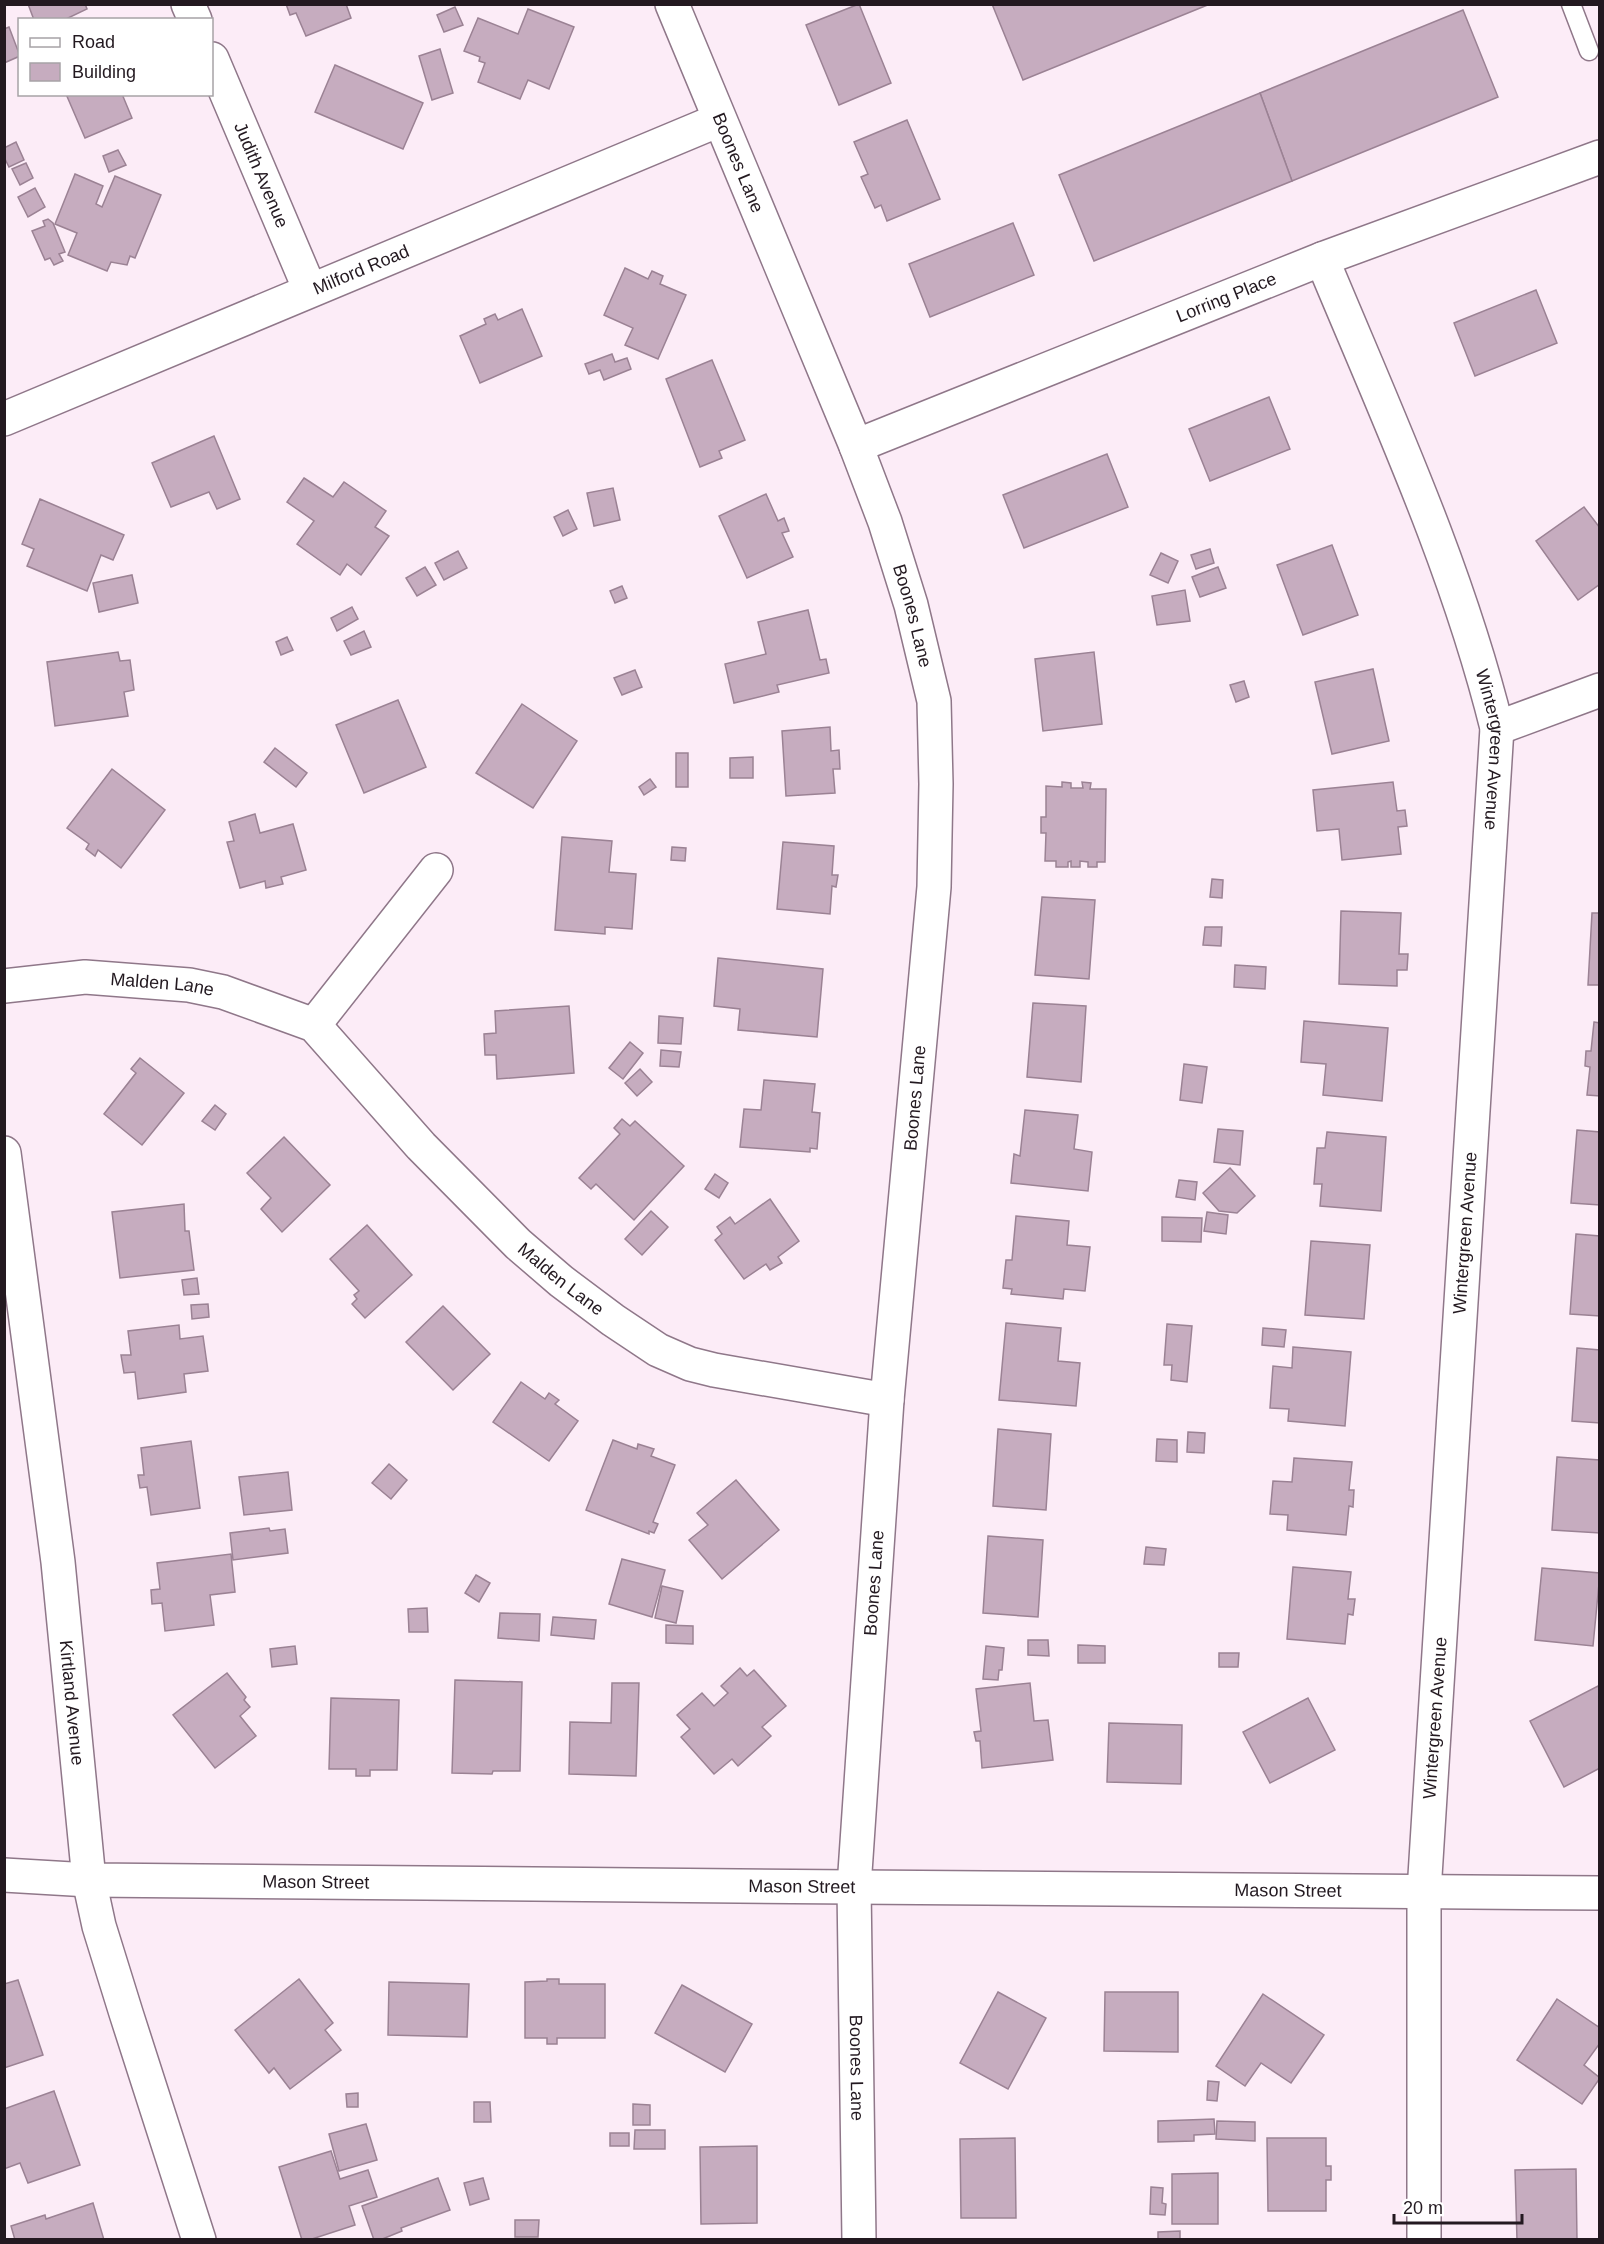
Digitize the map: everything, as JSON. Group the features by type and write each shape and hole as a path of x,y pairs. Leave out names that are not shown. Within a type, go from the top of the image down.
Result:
{"street":[{"path":"188,4 194,18"},
{"name":"Boones Lane","path":"679,7 718,120 856,446 885,522 911,605 934,701 936,784 934,887 887,1400 854,1887 859,2240"},
{"name":"Judith Avenue","path":"213,61 310,290"},
{"name":"Milford Road","path":"4,419 718,120"},
{"name":"Lorring Place","path":"856,446 1322,259 1599,157"},
{"name":"Wintergreen Avenue","path":"1322,259 1432,525 1479,659 1497,728 1424,1892 1424,2240"},
{"path":"1497,728 1599,690"},
{"path":"314,1025 436,870"},
{"name":"Malden Lane","path":"4,986 85,977 189,985 223,992 314,1025 421,1146 518,1244 613,1320 658,1350 690,1364 714,1370 887,1400"},
{"name":"Kirtland Avenue","path":"4,1153 58,1562 89,1880 99,1926 199,2240"},
{"name":"Mason Street","path":"4,1875 89,1880 1599,1893"}],"lane":[{"path":"1571,4 1588,51"}],"building":[{"path":"28,4 85,4 87,9 68,18 33,18"},
{"path":"286,4 346,4 351,18 306,36 296,13 290,15"},
{"path":"859,4 891,83 839,105 806,25"},
{"path":"992,4 1210,4 1023,80"},
{"path":"455,7 463,25 444,32 437,15"},
{"path":"528,9 574,27 549,89 528,80 520,99 478,82 485,63 479,61 480,57 464,51 478,18 518,34"},
{"path":"1463,10 1498,97 1292,181 1260,93"},
{"path":"9,27 18,57 4,63 4,29"},
{"path":"440,49 453,93 432,100 419,56"},
{"path":"335,65 423,103 403,149 315,112"},
{"path":"1260,93 1292,181 1094,261 1059,175"},
{"path":"67,96 123,96 132,118 85,138"},
{"path":"907,120 940,199 887,221 881,205 875,208 861,177 868,174 854,142"},
{"path":"16,142 24,160 9,167 4,157 4,148"},
{"path":"118,150 126,165 109,172 103,156"},
{"path":"26,163 33,178 20,185 12,169"},
{"path":"75,174 103,186 96,204 102,207 115,176 161,195 135,258 130,256 127,265 111,262 107,271 68,255 77,233 55,224"},
{"path":"35,188 45,207 28,217 18,197"},
{"path":"48,219 53,223 65,252 59,254 63,261 54,265 50,258 45,260 32,231 45,226 43,221"},
{"path":"1013,223 1034,275 930,317 909,264"},
{"path":"625,268 648,279 652,271 663,276 660,284 686,295 658,359 625,345 633,328 604,315"},
{"path":"1536,290 1557,343 1475,376 1454,323"},
{"path":"522,309 542,356 480,383 460,336 486,324 484,319 495,314 498,320"},
{"path":"612,354 615,362 627,358 631,369 604,380 600,370 589,374 585,364"},
{"path":"712,360 745,440 719,451 722,458 700,467 666,379"},
{"path":"1269,397 1290,449 1210,481 1189,429"},
{"path":"214,436 240,499 217,509 209,492 171,507 152,463"},
{"path":"1107,454 1128,507 1024,548 1003,495"},
{"path":"304,478 333,497 344,482 386,511 375,527 389,536 361,575 347,564 340,575 297,544 314,521 287,502"},
{"path":"613,488 620,520 594,526 587,493"},
{"path":"766,494 778,521 784,518 789,531 782,533 793,557 747,578 719,516"},
{"path":"40,499 124,535 113,560 101,555 87,591 27,566 34,549 22,544"},
{"path":"1584,507 1600,528 1600,584 1578,600 1536,541"},
{"path":"568,510 577,529 563,536 554,517"},
{"path":"1332,545 1358,615 1303,635 1277,565"},
{"path":"1210,549 1214,563 1196,569 1191,555"},
{"path":"458,551 467,568 444,580 435,563"},
{"path":"1161,553 1178,561 1168,583 1150,575"},
{"path":"425,567 436,585 417,596 406,578"},
{"path":"1218,567 1226,588 1200,597 1192,577"},
{"path":"132,575 138,603 99,612 93,583"},
{"path":"622,586 627,598 615,603 610,591"},
{"path":"1185,590 1190,621 1157,625 1152,596"},
{"path":"352,607 358,619 337,631 331,618"},
{"path":"808,610 820,660 826,659 829,673 777,685 779,692 734,703 725,664 766,654 758,622"},
{"path":"364,631 371,647 351,655 344,641"},
{"path":"287,637 293,650 281,655 276,642"},
{"path":"118,652 120,661 130,660 134,690 124,692 128,716 55,726 47,662"},
{"path":"1094,652 1102,724 1043,731 1035,659"},
{"path":"1373,669 1389,741 1332,754 1315,682"},
{"path":"635,670 642,687 622,695 614,678"},
{"path":"1244,681 1249,697 1236,702 1230,685"},
{"path":"398,700 426,767 364,793 336,725"},
{"path":"522,704 577,741 533,808 476,773"},
{"path":"830,727 831,751 839,750 840,769 833,769 835,793 786,796 782,731"},
{"path":"275,748 307,773 296,787 264,762"},
{"path":"676,753 688,753 688,787 676,787"},
{"path":"753,757 753,778 730,778 730,758"},
{"path":"112,769 165,810 121,868 98,850 95,856 86,849 89,844 67,828"},
{"path":"650,779 656,787 644,795 639,787"},
{"path":"1062,782 1071,783 1071,788 1083,788 1082,782 1091,783 1090,789 1106,789 1105,862 1097,862 1097,867 1088,867 1088,862 1080,861 1080,867 1071,867 1071,861 1068,862 1068,867 1056,867 1056,861 1045,861 1046,833 1041,833 1041,817 1046,817 1046,786 1062,787"},
{"path":"1393,782 1397,811 1405,810 1407,826 1398,827 1401,854 1342,860 1339,829 1317,831 1313,790"},
{"path":"255,814 260,833 293,824 306,870 281,877 283,884 266,888 265,881 240,888 227,842 234,841 229,822"},
{"path":"562,837 612,841 609,872 636,874 632,929 605,927 605,934 555,930"},
{"path":"783,842 834,846 832,875 838,875 836,887 832,886 830,914 777,909"},
{"path":"672,847 686,848 685,861 671,860"},
{"path":"1212,879 1223,880 1222,898 1210,897"},
{"path":"1042,897 1095,900 1089,979 1035,975"},
{"path":"1341,911 1401,913 1399,954 1408,954 1407,970 1397,970 1397,986 1339,984"},
{"path":"1592,913 1600,913 1600,985 1588,985"},
{"path":"1205,927 1222,927 1221,946 1203,945"},
{"path":"718,958 823,969 817,1037 738,1030 740,1009 714,1006"},
{"path":"1235,965 1266,967 1265,989 1234,987"},
{"path":"1033,1003 1086,1006 1081,1082 1027,1077"},
{"path":"569,1006 574,1073 497,1079 496,1055 485,1055 484,1034 496,1033 495,1011"},
{"path":"659,1016 683,1018 681,1044 658,1043"},
{"path":"1304,1021 1388,1028 1382,1101 1323,1095 1326,1064 1301,1062"},
{"path":"1594,1022 1600,1023 1600,1096 1587,1095 1590,1067 1585,1066 1586,1051 1591,1051"},
{"path":"630,1042 643,1053 623,1079 609,1068"},
{"path":"661,1050 681,1052 679,1067 660,1066"},
{"path":"140,1058 184,1093 142,1145 104,1114 136,1073 131,1069"},
{"path":"1184,1064 1207,1067 1202,1103 1180,1100"},
{"path":"640,1069 652,1082 637,1096 625,1083"},
{"path":"764,1080 815,1084 812,1112 820,1113 817,1149 810,1148 810,1152 740,1147 744,1109 761,1110"},
{"path":"215,1105 226,1114 215,1130 202,1121"},
{"path":"1025,1110 1078,1115 1074,1149 1092,1152 1088,1191 1011,1183 1014,1154 1020,1156"},
{"path":"622,1119 630,1126 635,1121 684,1166 634,1220 596,1184 591,1189 579,1178 620,1134 614,1128"},
{"path":"1218,1129 1243,1131 1240,1165 1214,1162"},
{"path":"1577,1130 1600,1132 1600,1205 1571,1203"},
{"path":"1327,1132 1386,1137 1381,1211 1320,1206 1322,1184 1314,1184 1317,1148 1325,1148"},
{"path":"284,1137 330,1185 282,1232 261,1209 271,1198 247,1173"},
{"path":"1230,1168 1255,1196 1237,1213 1219,1211 1203,1193"},
{"path":"715,1174 728,1183 719,1198 705,1189"},
{"path":"1179,1180 1197,1182 1195,1200 1176,1197"},
{"path":"770,1199 799,1241 778,1257 782,1263 770,1270 766,1264 744,1279 715,1240 722,1234 717,1227 730,1217 735,1224"},
{"path":"184,1204 185,1231 189,1231 194,1270 120,1278 112,1212"},
{"path":"651,1211 668,1227 642,1255 625,1239"},
{"path":"1207,1212 1228,1215 1226,1234 1204,1231"},
{"path":"1016,1216 1069,1221 1067,1245 1090,1247 1085,1291 1064,1289 1063,1299 1011,1294 1012,1289 1003,1288 1006,1260 1012,1260"},
{"path":"1162,1217 1202,1218 1201,1242 1162,1241"},
{"path":"367,1225 412,1275 365,1318 352,1304 357,1299 354,1295 359,1291 330,1259"},
{"path":"1576,1234 1600,1236 1600,1316 1570,1314"},
{"path":"1311,1241 1370,1245 1364,1319 1305,1315"},
{"path":"197,1278 199,1294 184,1295 182,1280"},
{"path":"208,1304 209,1317 192,1319 191,1305"},
{"path":"443,1306 490,1354 453,1390 406,1342"},
{"path":"1006,1323 1061,1328 1058,1361 1080,1363 1076,1406 999,1400"},
{"path":"1167,1324 1192,1326 1187,1382 1171,1380 1172,1365 1164,1365"},
{"path":"179,1325 180,1339 203,1336 208,1371 184,1374 186,1392 138,1399 135,1372 124,1373 121,1355 131,1355 128,1331"},
{"path":"1263,1328 1286,1330 1284,1347 1262,1345"},
{"path":"1293,1347 1351,1352 1345,1426 1288,1421 1289,1409 1270,1408 1273,1366 1292,1368"},
{"path":"1577,1348 1600,1350 1600,1423 1572,1421"},
{"path":"521,1382 545,1399 549,1393 559,1400 555,1404 578,1421 549,1461 493,1422"},
{"path":"998,1429 1051,1434 1046,1510 993,1506"},
{"path":"1188,1432 1205,1433 1204,1453 1187,1452"},
{"path":"1157,1439 1177,1440 1177,1462 1156,1461"},
{"path":"613,1440 637,1449 638,1444 654,1449 651,1456 675,1465 653,1522 658,1524 654,1533 649,1531 649,1534 586,1510"},
{"path":"191,1441 200,1508 151,1515 147,1487 140,1488 138,1475 144,1475 141,1448"},
{"path":"1557,1457 1600,1460 1600,1533 1552,1530"},
{"path":"1294,1458 1352,1462 1349,1490 1354,1490 1353,1507 1349,1506 1346,1535 1287,1530 1288,1515 1270,1514 1273,1481 1292,1482"},
{"path":"389,1464 407,1480 391,1499 372,1483"},
{"path":"288,1472 292,1510 244,1515 239,1477"},
{"path":"736,1480 779,1530 722,1579 689,1540 708,1525 697,1513"},
{"path":"269,1528 270,1531 285,1529 288,1553 233,1560 230,1533"},
{"path":"988,1536 1043,1540 1038,1617 983,1613"},
{"path":"1146,1547 1166,1549 1164,1565 1144,1564"},
{"path":"231,1554 235,1592 210,1595 214,1625 165,1631 162,1603 152,1604 151,1590 160,1589 157,1563"},
{"path":"622,1559 665,1570 652,1617 609,1604"},
{"path":"1293,1567 1351,1572 1348,1599 1355,1599 1353,1615 1348,1614 1345,1644 1287,1639"},
{"path":"1542,1568 1600,1573 1593,1646 1535,1640"},
{"path":"476,1575 490,1583 479,1602 465,1593"},
{"path":"662,1586 683,1591 676,1623 655,1618"},
{"path":"427,1608 428,1632 409,1632 408,1609"},
{"path":"500,1613 540,1614 539,1641 498,1638"},
{"path":"553,1617 596,1620 594,1639 551,1635"},
{"path":"666,1625 693,1626 693,1644 666,1643"},
{"path":"1028,1640 1048,1640 1049,1656 1028,1655"},
{"path":"1078,1645 1105,1646 1105,1663 1078,1663"},
{"path":"295,1646 297,1664 272,1667 270,1649"},
{"path":"986,1646 1004,1648 1002,1670 999,1670 998,1680 983,1679"},
{"path":"1219,1653 1239,1653 1238,1667 1219,1667"},
{"path":"740,1668 747,1676 754,1670 786,1706 762,1727 771,1736 738,1766 732,1759 714,1774 681,1737 690,1729 677,1715 702,1693 714,1706 728,1693 721,1686"},
{"path":"227,1673 246,1697 244,1700 250,1707 240,1716 256,1736 215,1768 173,1715"},
{"path":"455,1680 522,1682 520,1771 493,1771 492,1774 452,1773"},
{"path":"612,1683 639,1683 636,1776 569,1774 570,1722 611,1723"},
{"path":"1030,1683 1034,1721 1048,1720 1053,1760 982,1768 980,1741 976,1741 974,1732 981,1731 976,1689"},
{"path":"1598,1686 1600,1690 1600,1768 1564,1787 1530,1721"},
{"path":"331,1698 399,1700 397,1770 370,1770 370,1776 356,1776 356,1769 329,1769"},
{"path":"1308,1698 1335,1750 1270,1783 1243,1732"},
{"path":"1109,1723 1182,1725 1181,1784 1107,1782"},
{"path":"299,1979 333,2023 325,2030 341,2050 290,2089 274,2068 269,2073 235,2030"},
{"path":"547,1979 559,1979 559,1984 605,1984 605,2038 557,2038 557,2044 547,2044 547,2038 525,2038 525,1982 547,1981"},
{"path":"18,1980 43,2055 4,2068 4,1984"},
{"path":"389,1982 469,1984 467,2037 388,2035"},
{"path":"682,1985 752,2024 725,2072 655,2033"},
{"path":"998,1992 1046,2018 1008,2089 960,2063"},
{"path":"1105,1992 1178,1992 1178,2052 1104,2051"},
{"path":"1263,1994 1324,2035 1291,2083 1261,2063 1245,2086 1216,2066"},
{"path":"1557,1999 1600,2028 1600,2043 1584,2065 1600,2078 1582,2104 1517,2060"},
{"path":"1208,2081 1219,2082 1217,2101 1207,2100"},
{"path":"54,2091 80,2165 28,2183 20,2163 4,2169 4,2109"},
{"path":"358,2093 358,2107 347,2107 346,2094"},
{"path":"474,2102 490,2102 491,2122 474,2122"},
{"path":"633,2104 650,2105 650,2125 633,2125"},
{"path":"1214,2119 1215,2134 1194,2135 1194,2141 1158,2142 1158,2121"},
{"path":"1217,2121 1255,2122 1255,2141 1216,2139"},
{"path":"366,2124 377,2160 339,2171 329,2134"},
{"path":"635,2130 665,2130 665,2149 634,2149"},
{"path":"610,2133 629,2133 629,2146 610,2146"},
{"path":"1015,2138 1016,2218 961,2218 960,2139"},
{"path":"1267,2138 1326,2138 1326,2166 1331,2166 1331,2180 1326,2180 1326,2211 1268,2211"},
{"path":"757,2146 757,2223 701,2224 700,2147"},
{"path":"331,2151 340,2179 368,2170 377,2197 349,2206 355,2225 309,2240 302,2240 279,2167"},
{"path":"1576,2169 1577,2240 1517,2240 1515,2170"},
{"path":"1218,2173 1218,2224 1172,2224 1172,2174"},
{"path":"438,2178 450,2210 401,2228 402,2231 380,2240 374,2240 362,2206"},
{"path":"483,2178 489,2199 470,2205 464,2183"},
{"path":"1151,2187 1163,2188 1162,2203 1166,2204 1165,2215 1150,2214"},
{"path":"93,2203 104,2240 15,2240 11,2226 45,2215 46,2219"},
{"path":"515,2220 539,2220 538,2237 515,2237"},
{"path":"1180,2231 1180,2240 1158,2240 1158,2232"}]}
